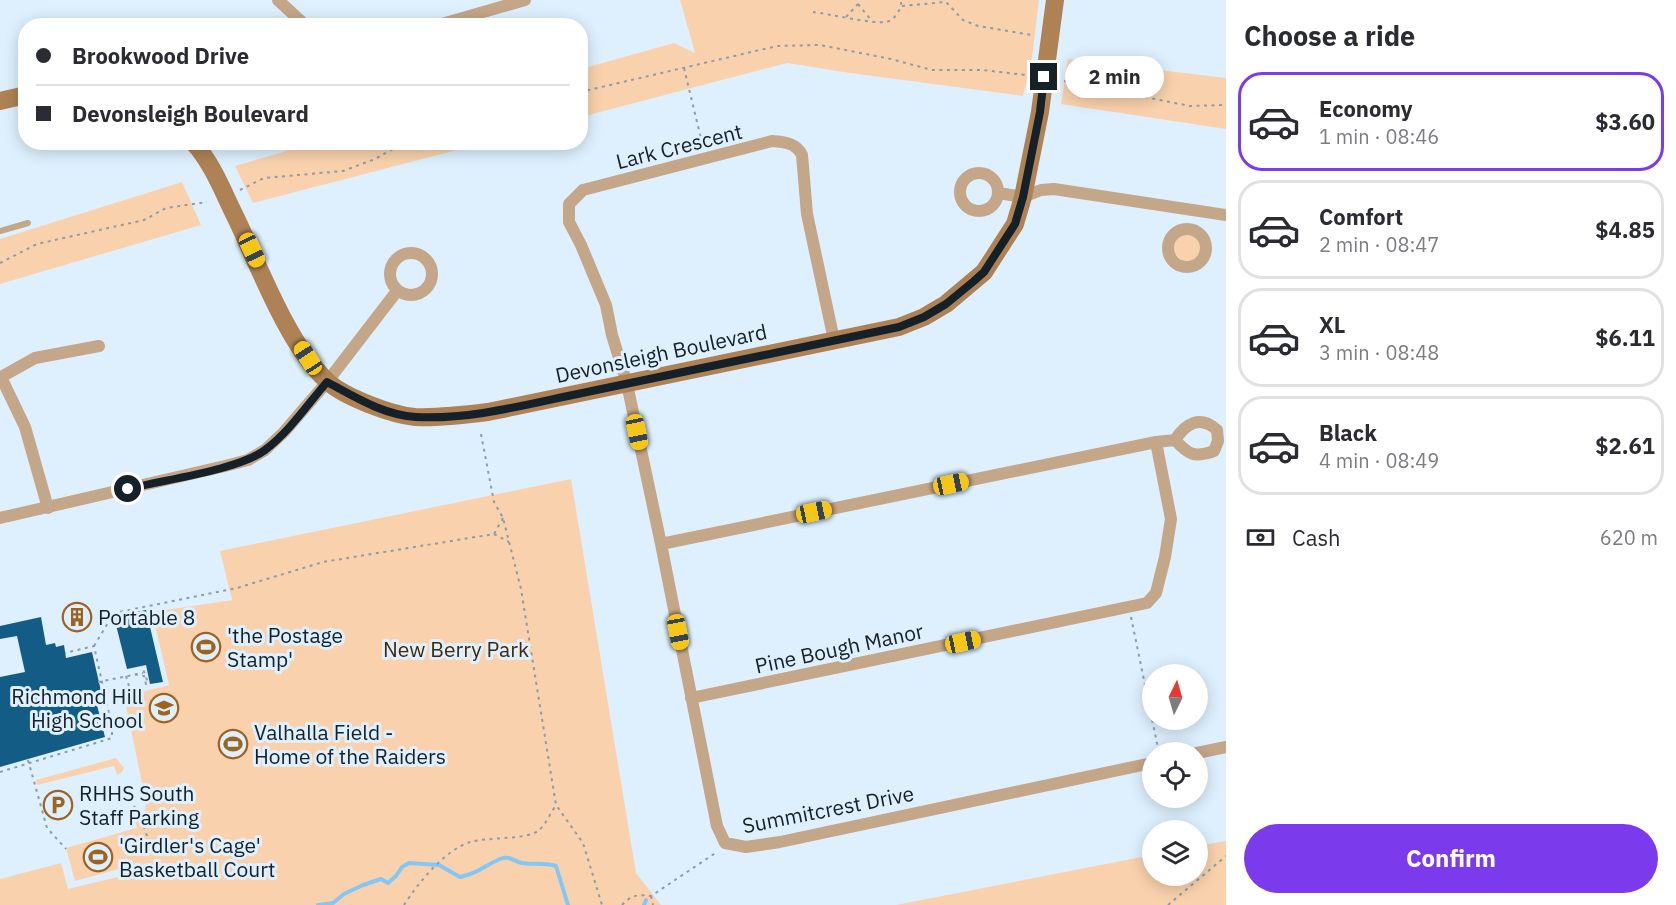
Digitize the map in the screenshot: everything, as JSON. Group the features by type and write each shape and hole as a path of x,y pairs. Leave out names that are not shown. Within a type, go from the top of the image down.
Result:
{"street":[{"path":"278,0 297,18"},
{"path":"463,18 525,0"},
{"name":"Devonsleigh Boulevard","path":"199,150 220,183 288,326 308,358 327,382 355,398 389,412 414,417 449,417 488,412 899,327 924,317 946,304 984,272 1015,224 1023,197 1040,112 1055,0"},
{"path":"0,101 18,98"},
{"name":"Lark Crescent","path":"627,384 612,335 606,305 569,222 569,204 583,190 772,141 789,142 799,149 802,155 809,227 834,340"},
{"path":"998,193 1023,197 1041,190 1054,189 1226,215"},
{"path":"1192,229 1196,212"},
{"path":"0,518 248,460 265,450 284,432 327,382 397,291"},
{"path":"48,508 25,427 1,377 35,358 99,346"},
{"name":"Summitcrest Drive","path":"627,384 717,826 725,843 746,847 780,842 1142,765"},
{"path":"661,544 1156,442 1176,440"},
{"name":"Pine Bough Manor","path":"691,698 1129,609 1147,603 1156,593 1171,519 1156,442"},
{"path":"1208,751 1226,747"}],"lane":[{"path":"0,231 28,223"}],"path":[{"path":"813,12 888,22 896,16 902,6 902,0"},
{"path":"941,0 946,2 963,20 978,26 1032,35"},
{"path":"846,17 858,2 872,21"},
{"path":"902,6 946,2"},
{"path":"588,90 777,46 820,45 891,59 932,70 982,70 1026,75"},
{"path":"684,68 706,159"},
{"path":"1064,81 1190,106 1226,105"},
{"path":"240,190 264,177 343,171 375,159 391,150"},
{"path":"0,263 37,244 144,220 166,208 207,202"},
{"path":"481,434 494,502 503,518 521,589 556,805 584,843 602,905"},
{"path":"494,534 503,518"},
{"path":"0,772 28,761 112,738 112,728 94,646 111,615 237,588 323,562 494,534 510,542"},
{"path":"1129,609 1157,742"},
{"path":"65,653 94,646"},
{"path":"135,674 144,676 146,684 148,683 142,666"},
{"path":"100,681 143,673"},
{"path":"126,676 134,703"},
{"path":"94,695 104,693"},
{"path":"28,761 47,828 66,849"},
{"path":"404,905 443,858 469,842 507,836 524,836 538,831 556,805"},
{"path":"134,806 140,815 147,836"},
{"path":"621,905 627,899 639,894 651,896 730,844"},
{"path":"1168,905 1226,855"},
{"path":"651,896 653,905"}],"green space":[{"path":"680,0 1039,0 1032,58 1023,96 787,63 588,115 588,67 674,43 695,53"},
{"path":"1068,59 1226,78 1226,129 1061,104"},
{"path":"290,150 457,150 253,203 235,166"},
{"path":"182,182 201,225 0,284 0,239"},
{"path":"1188,233 1198,237 1202,247 1198,257 1188,261 1178,257 1174,247 1178,237"},
{"name":"New Berry Park","path":"571,479 636,873 661,905 0,905 0,879 61,863 68,889 134,873 130,866 75,881 66,848 137,828 135,820 145,812 146,802 126,706 133,697 144,691 169,685 152,612 232,600 220,551"},
{"path":"116,758 124,768 117,775 114,766 37,785 36,780"},
{"path":"1226,841 1226,905 896,905 1142,857 1142,886 1208,886 1208,844"}],"building":[{"name":"Portable 8","path":"85,607 87,620 70,625 67,611"},
{"path":"146,610 163,682 150,684 146,665 127,669 114,617"},
{"name":"Richmond Hill High School","path":"41,617 46,645 55,643 56,647 64,645 66,658 92,652 101,691 94,693 105,737 0,767 0,677 25,672 17,636 0,639 0,626"}],"waterway":[{"path":"318,905 333,903 344,894 381,879 388,883 402,867 409,863 439,865 460,877 506,858 522,863 556,866 568,905"},
{"path":"644,905 646,900"}],"place":[{"name":"Portable 8","path":"77,617"},
{"name":"'the Postage Stamp'","path":"206,647"},
{"name":"Richmond Hill High School","path":"164,708"},
{"name":"Valhalla Field - Home of the Raiders","path":"233,744"},
{"name":"RHHS South Staff Parking","path":"58,805"},
{"name":"'Girdler's Cage' Basketball Court","path":"98,857"}],"route":[{"path":"128,489 248,460 265,450 284,432 327,382 355,398 389,412 414,417 449,417 488,412 899,327 924,317 946,304 984,272 1015,224 1023,197 1040,112 1044,77"}]}
